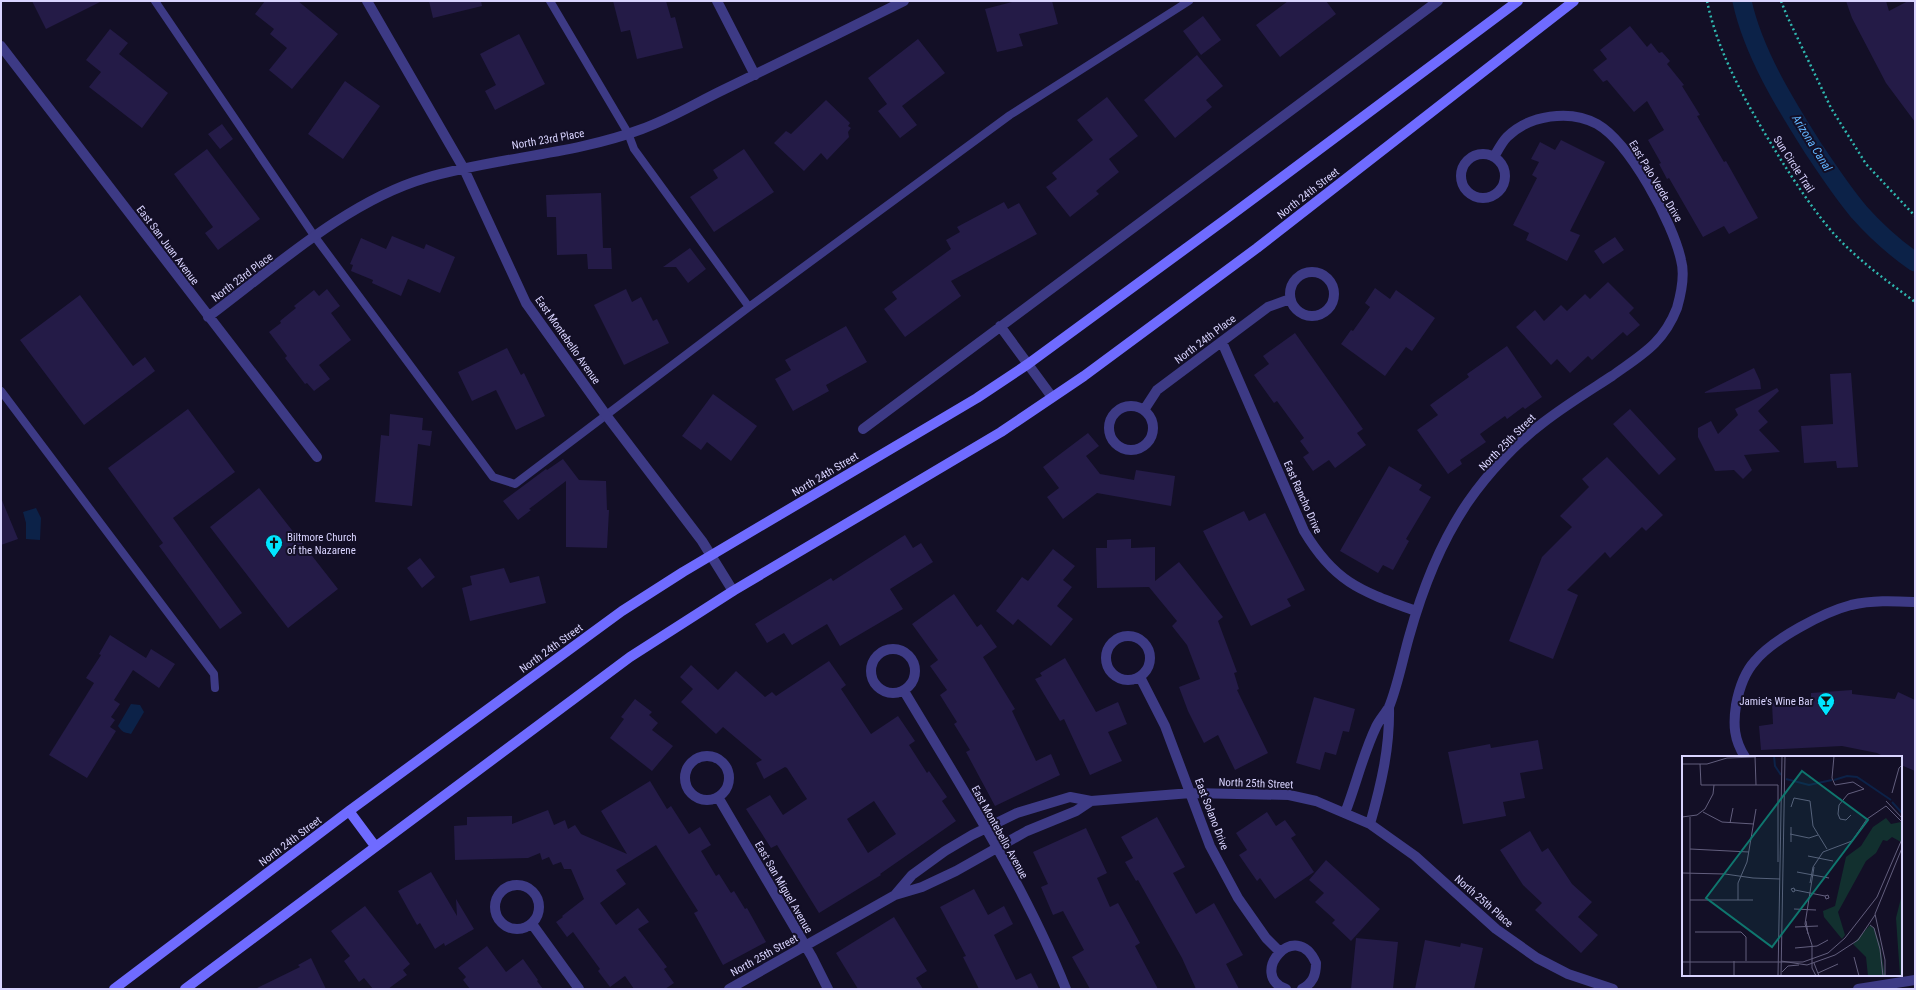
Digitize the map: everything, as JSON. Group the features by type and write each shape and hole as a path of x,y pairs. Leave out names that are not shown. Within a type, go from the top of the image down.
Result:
{"main road":[{"name":"North 24th Street","path":"114,989 349,811 622,611 711,556 977,398 1028,364 1237,211 1518,1"},
{"name":"North 24th Street","path":"185,989 630,656 733,591 1001,432 1111,356 1257,248 1574,1"},
{"path":"349,811 375,846"}],"street":[{"name":"East Montebello Avenue","path":"367,1 464,169 526,303 606,415 702,541 733,591"},
{"path":"717,1 755,74"},
{"name":"North 23rd Place","path":"208,317 316,236 355,210 402,187 425,178 512,158 584,146 642,129 904,1"},
{"path":"863,429 1438,1"},
{"name":"East San Juan Avenue","path":"1,46 317,457"},
{"name":"East Palo Verde Drive","path":"1494,156 1506,138 1515,130 1543,118 1566,115 1584,118 1598,124 1624,148 1673,233 1682,263 1680,292 1677,307 1666,330"},
{"path":"1480,154 1494,156 1504,168 1505,176 1500,190 1488,198 1480,199 1473,196 1462,186 1460,172 1467,160 1480,154"},
{"path":"1310,272 1325,276 1334,289 1334,296 1329,309 1317,316 1310,317 1297,311 1290,299 1290,291 1297,278 1310,272"},
{"name":"North 24th Place","path":"1144,410 1157,390 1268,307 1290,299"},
{"path":"1000,326 1052,397"},
{"name":"North 25th Street","path":"1345,813 1376,727 1389,706 1416,611 1435,561 1452,528 1469,501 1498,465 1543,423 1641,357 1666,330"},
{"name":"East Rancho Drive","path":"1222,342 1304,531 1316,552 1333,570 1350,583 1381,599 1416,611"},
{"path":"1130,406 1144,410 1153,422 1152,437 1142,448 1127,451 1120,448 1110,437 1109,430 1112,416 1123,407 1130,406"},
{"path":"1744,756 1735,739 1735,714 1738,691 1745,675 1760,656 1786,636 1837,610 1851,605 1877,601 1915,602"},
{"path":"1123,636 1137,637 1147,646 1151,660 1145,673 1140,677 1132,680 1125,680 1111,673 1107,666 1106,651 1116,639 1123,636"},
{"path":"894,649 901,650 912,660 915,673 910,686 904,691 889,694 876,686 872,680 871,665 880,653 894,649"},
{"name":"East Solano Drive","path":"1140,677 1165,726 1210,846 1227,879 1254,921 1279,951"},
{"name":"East Montebello Avenue","path":"904,691 986,828 1035,917 1066,989"},
{"name":"North 25th Street","path":"895,895 912,875 945,851 986,828 1017,813 1070,797 1091,800 1190,793 1289,795 1316,801 1370,824 1380,789 1390,733 1389,706"},
{"path":"701,756 716,757 726,766 729,773 728,787 718,797 711,800 696,798 686,786 686,771 694,759 701,756"},
{"name":"East San Miguel Avenue","path":"718,797 805,946 828,989"},
{"name":"North 25th Street","path":"729,989 895,895 922,887 1027,832 1076,811 1091,800"},
{"name":"North 25th Place","path":"1370,824 1416,856 1496,929 1537,958 1568,974 1613,989"},
{"path":"513,885 527,888 533,892 537,898 539,912 532,924 526,928 518,930 503,926 498,920 494,906 500,892 513,885"},
{"path":"532,924 579,989"},
{"path":"1286,989 1277,983 1271,971 1272,963 1279,951 1285,947 1300,947 1313,956 1316,963 1314,978 1310,984 1302,989"},
{"path":"1858,989 1915,980"}],"lane":[{"path":"155,1 316,236 493,477 515,484 749,307 1010,115 1189,1"},
{"path":"550,1 628,133 634,149 749,307"},
{"path":"1,391 214,674 214,688"}],"path":[{"name":"Sun Circle Trail","path":"1707,1 1710,16 1726,60 1762,128 1801,191 1834,234 1885,279 1915,302"},
{"path":"1781,1 1831,108 1866,164 1915,216"}],"water":[{"path":"36,508 41,518 40,540 26,539 26,523 23,512"},
{"path":"131,704 140,705 144,712 131,734 124,732 118,726"}],"building":[{"path":"32,1 102,1 46,29"},
{"path":"265,1 298,1 338,34 292,89 269,70 287,48 270,34 274,29 255,14"},
{"path":"429,1 481,1 482,6 433,18"},
{"path":"613,1 666,1 671,18 675,17 683,48 637,59 630,30 621,32"},
{"path":"1016,1 1052,1 1058,24 1019,34 1023,46 997,52 985,9"},
{"path":"1288,1 1326,1 1336,14 1280,57 1256,25"},
{"path":"1846,1 1886,1 1889,11 1908,1 1915,1 1915,122 1886,83 1852,18"},
{"path":"1203,16 1221,40 1201,55 1183,31"},
{"path":"1630,26 1647,47 1651,43 1659,53 1662,52 1670,61 1667,64 1684,85 1682,86 1700,115 1697,116 1724,162 1726,161 1758,218 1729,234 1724,226 1703,237 1669,178 1667,179 1659,164 1661,163 1648,140 1664,130 1647,101 1634,112 1607,80 1603,82 1593,70 1607,59 1600,50"},
{"path":"110,29 128,43 119,54 168,93 142,128 89,87 101,72 86,60"},
{"path":"519,34 545,84 495,110 485,91 496,85 480,54"},
{"path":"918,39 945,73 902,106 917,125 900,138 878,111 887,104 868,78"},
{"path":"1197,55 1223,86 1206,100 1212,107 1175,138 1144,100"},
{"path":"345,81 380,106 343,159 308,134"},
{"path":"1107,97 1138,136 1109,159 1119,172 1096,191 1099,194 1070,217 1046,187 1057,179 1052,173 1093,140 1077,120"},
{"path":"826,100 850,123 848,126 851,128 848,132 849,137 827,160 821,153 804,171 774,143 786,131 791,134"},
{"path":"222,124 233,139 220,149 208,134"},
{"path":"1561,140 1605,162 1570,231 1580,235 1567,261 1526,240 1529,233 1513,225 1537,178 1532,175 1539,162 1531,159 1540,142 1555,150"},
{"path":"207,149 260,219 218,250 205,233 213,227 174,174"},
{"path":"744,149 774,192 714,232 690,197 718,178 713,170"},
{"path":"601,193 603,248 611,248 612,269 588,269 587,254 557,255 556,217 547,217 546,195"},
{"path":"1004,202 1008,209 1019,203 1037,234 951,281 961,296 905,337 884,309 897,299 892,292 951,249 946,240 960,232 957,227"},
{"path":"392,236 424,249 426,244 455,257 440,293 408,279 401,296 372,283 373,280 351,271 353,265 350,264 361,238 386,249"},
{"path":"1615,237 1624,250 1603,264 1594,251"},
{"path":"690,248 706,269 688,283 676,267 663,267"},
{"path":"1608,282 1634,308 1629,313 1640,325 1627,336 1623,332 1592,360 1588,356 1570,373 1557,359 1551,365 1516,327 1535,310 1544,321 1561,305 1567,311 1585,294 1590,299"},
{"path":"1375,288 1390,299 1396,290 1435,318 1412,351 1406,347 1385,376 1341,344 1351,330 1353,331 1370,307 1365,303"},
{"path":"327,289 340,306 331,313 351,340 319,365 330,379 314,391 307,383 305,384 285,358 287,356 269,332 281,323 280,321 296,308 294,306 314,290 319,296"},
{"path":"626,289 632,302 641,297 653,321 657,319 669,343 624,365 594,305"},
{"path":"80,295 133,366 145,357 155,371 84,425 20,340"},
{"path":"846,326 867,362 826,385 829,391 793,411 775,379 791,370 785,360"},
{"path":"1295,333 1363,429 1357,433 1366,445 1335,468 1329,460 1313,471 1303,457 1309,453 1300,441 1304,438 1277,401 1274,403 1254,375 1269,364 1263,356"},
{"path":"1507,346 1542,397 1525,409 1523,407 1507,419 1505,416 1480,434 1486,442 1460,460 1462,464 1448,474 1417,430 1438,415 1430,405 1469,377 1467,374"},
{"path":"507,348 521,375 524,373 545,416 516,430 496,390 472,401 458,372"},
{"path":"1754,368 1760,381 1761,389 1703,393"},
{"path":"1851,373 1858,467 1837,468 1836,461 1804,463 1801,426 1833,424 1830,374"},
{"path":"1777,388 1779,391 1758,411 1768,422 1759,430 1780,452 1744,455 1752,470 1743,479 1734,470 1715,471 1698,437 1698,428 1711,421 1718,434 1738,415 1735,409"},
{"path":"713,394 757,426 731,461 707,442 701,450 682,436"},
{"path":"188,409 235,472 173,518 242,613 220,629 159,546 163,543 108,468"},
{"path":"1630,409 1676,459 1659,475 1613,424"},
{"path":"390,414 423,418 422,430 432,431 430,446 418,444 412,506 375,502 381,435 389,436"},
{"path":"1088,433 1099,446 1086,456 1100,474 1134,480 1136,470 1175,476 1171,506 1097,493 1063,519 1047,497 1059,488 1043,467"},
{"path":"1607,457 1663,515 1646,531 1642,527 1610,558 1605,552 1567,590 1578,595 1553,659 1509,641 1542,557 1572,527 1560,516 1589,487 1582,479"},
{"path":"563,459 579,480 606,481 607,510 609,510 607,548 566,547 566,481 529,509 531,510 518,520 503,501 546,469 547,470"},
{"path":"1389,466 1422,485 1419,490 1431,497 1406,539 1409,541 1393,570 1383,565 1378,573 1340,551"},
{"name":"Biltmore Church of the Nazarene","path":"259,488 338,589 288,628 210,527"},
{"path":"1,498 18,539 1,545"},
{"path":"1244,511 1249,521 1265,513 1305,590 1287,599 1291,606 1251,626 1203,531"},
{"path":"905,535 913,548 921,543 933,562 890,589 903,609 840,646 827,624 792,645 784,633 767,643 755,624 831,578 833,581"},
{"path":"1131,539 1131,548 1155,547 1155,581 1179,562 1223,617 1218,621 1237,672 1234,673 1239,689 1237,690 1268,753 1235,770 1218,735 1204,743 1188,711 1179,687 1200,679 1187,645 1172,626 1177,621 1149,587 1097,588 1096,548 1107,548 1107,540"},
{"path":"1053,549 1075,566 1063,580 1072,587 1057,606 1073,619 1051,646 1018,619 1013,625 996,611 1022,577 1028,581"},
{"path":"420,558 435,577 422,588 407,568"},
{"path":"504,568 510,583 539,576 546,603 470,621 462,588 472,585 470,576"},
{"path":"954,594 977,627 981,624 997,647 983,657 1015,709 1012,711 1036,761 1051,754 1060,775 995,806 966,752 970,750 954,724 957,722 940,695 947,690 930,666 938,660 912,624"},
{"path":"110,635 146,658 151,649 175,664 159,688 133,670 114,700 120,704 111,717 115,720 110,727 116,731 87,778 49,755 94,683 86,678 101,655 99,654"},
{"path":"1065,658 1096,712 1118,702 1127,724 1108,732 1122,761 1090,775 1064,719 1060,721 1035,679 1042,676 1040,673"},
{"path":"829,661 846,685 841,689 871,734 898,716 915,741 909,745 927,773 929,771 947,797 942,801 956,821 880,874 881,875 819,913 777,845 771,848 746,809 770,795 783,815 807,799 787,768 785,767 764,779 756,763 762,760 723,727 716,734 681,702 693,689 680,677 691,665 718,690 736,671 765,697 772,692 776,696","holes":["874,801 896,834 868,853 847,819"]},
{"path":"1852,690 1852,694 1895,699 1898,692 1915,700 1915,771 1902,765 1902,756 1883,756 1877,753 1842,746 1761,750 1759,726 1773,724 1772,703 1778,701 1811,698 1811,693"},
{"path":"1314,697 1355,709 1349,732 1343,731 1336,755 1325,752 1320,770 1296,763"},
{"path":"635,699 652,712 649,715 658,723 652,730 673,746 652,771 610,738 624,719 621,717"},
{"path":"1538,740 1543,769 1520,773 1525,798 1503,802 1506,816 1463,824 1448,752 1490,744 1491,748"},
{"path":"650,781 667,809 671,806 689,834 700,827 711,845 701,851 716,876 719,874 731,893 734,891 745,909 747,908 766,942 723,965 694,913 698,911 656,845 616,870 626,884 600,903 616,925 638,908 649,922 638,929 667,967 664,969 674,983 665,989 634,989 625,976 610,987 598,971 600,969 573,932 567,937 556,922 584,899 571,869 564,869 561,862 553,865 549,857 542,860 540,853 528,858 455,860 454,826 467,825 467,817 512,816 512,824 548,810 554,825 565,820 568,829 575,825 581,834 627,854 601,811"},
{"path":"1267,812 1276,826 1285,820 1296,835 1291,838 1314,872 1275,899 1260,878 1257,881 1239,855 1247,850 1236,833"},
{"path":"1157,817 1185,867 1173,873 1196,914 1214,903 1243,955 1226,964 1239,989 1196,989 1182,958 1138,880 1136,881 1125,862 1133,858 1121,837"},
{"path":"1086,828 1107,873 1097,878 1110,907 1118,903 1140,943 1135,946 1158,989 1090,989 1072,957 1084,950 1063,911 1053,915 1041,887 1048,884 1033,852"},
{"path":"1530,831 1542,852 1548,848 1572,884 1592,902 1578,917 1598,935 1581,953 1535,910 1542,903 1523,885 1500,850"},
{"path":"1326,860 1380,909 1351,941 1332,923 1335,920 1315,902 1324,893 1309,880"},
{"path":"431,872 457,916 456,899 474,929 445,946 444,943 435,949 420,923 417,925 398,891"},
{"path":"974,889 988,915 1004,906 1013,924 994,935 1016,980 1031,973 1039,989 979,989 963,957 966,956 940,907"},
{"path":"365,906 410,964 403,970 407,975 388,989 373,989 364,978 359,982 344,961 350,956 331,931"},
{"path":"894,917 927,971 916,978 923,989 858,989 836,953"},
{"path":"1356,938 1398,942 1393,989 1351,989"},
{"path":"1425,940 1460,947 1461,943 1483,948 1474,989 1415,989"},
{"path":"487,946 506,972 523,959 543,989 470,989 463,980 466,977 458,968"},
{"path":"311,958 326,989 255,989 300,967 298,965"}],"waterway":[{"name":"Arizona Canal","path":"1742,1 1754,39 1771,77 1813,148 1859,212 1900,251 1915,262"}],"place":[{"name":"Biltmore Church of the Nazarene","path":"274,558"},
{"name":"Jamie’s Wine Bar","path":"1826,716"}]}
